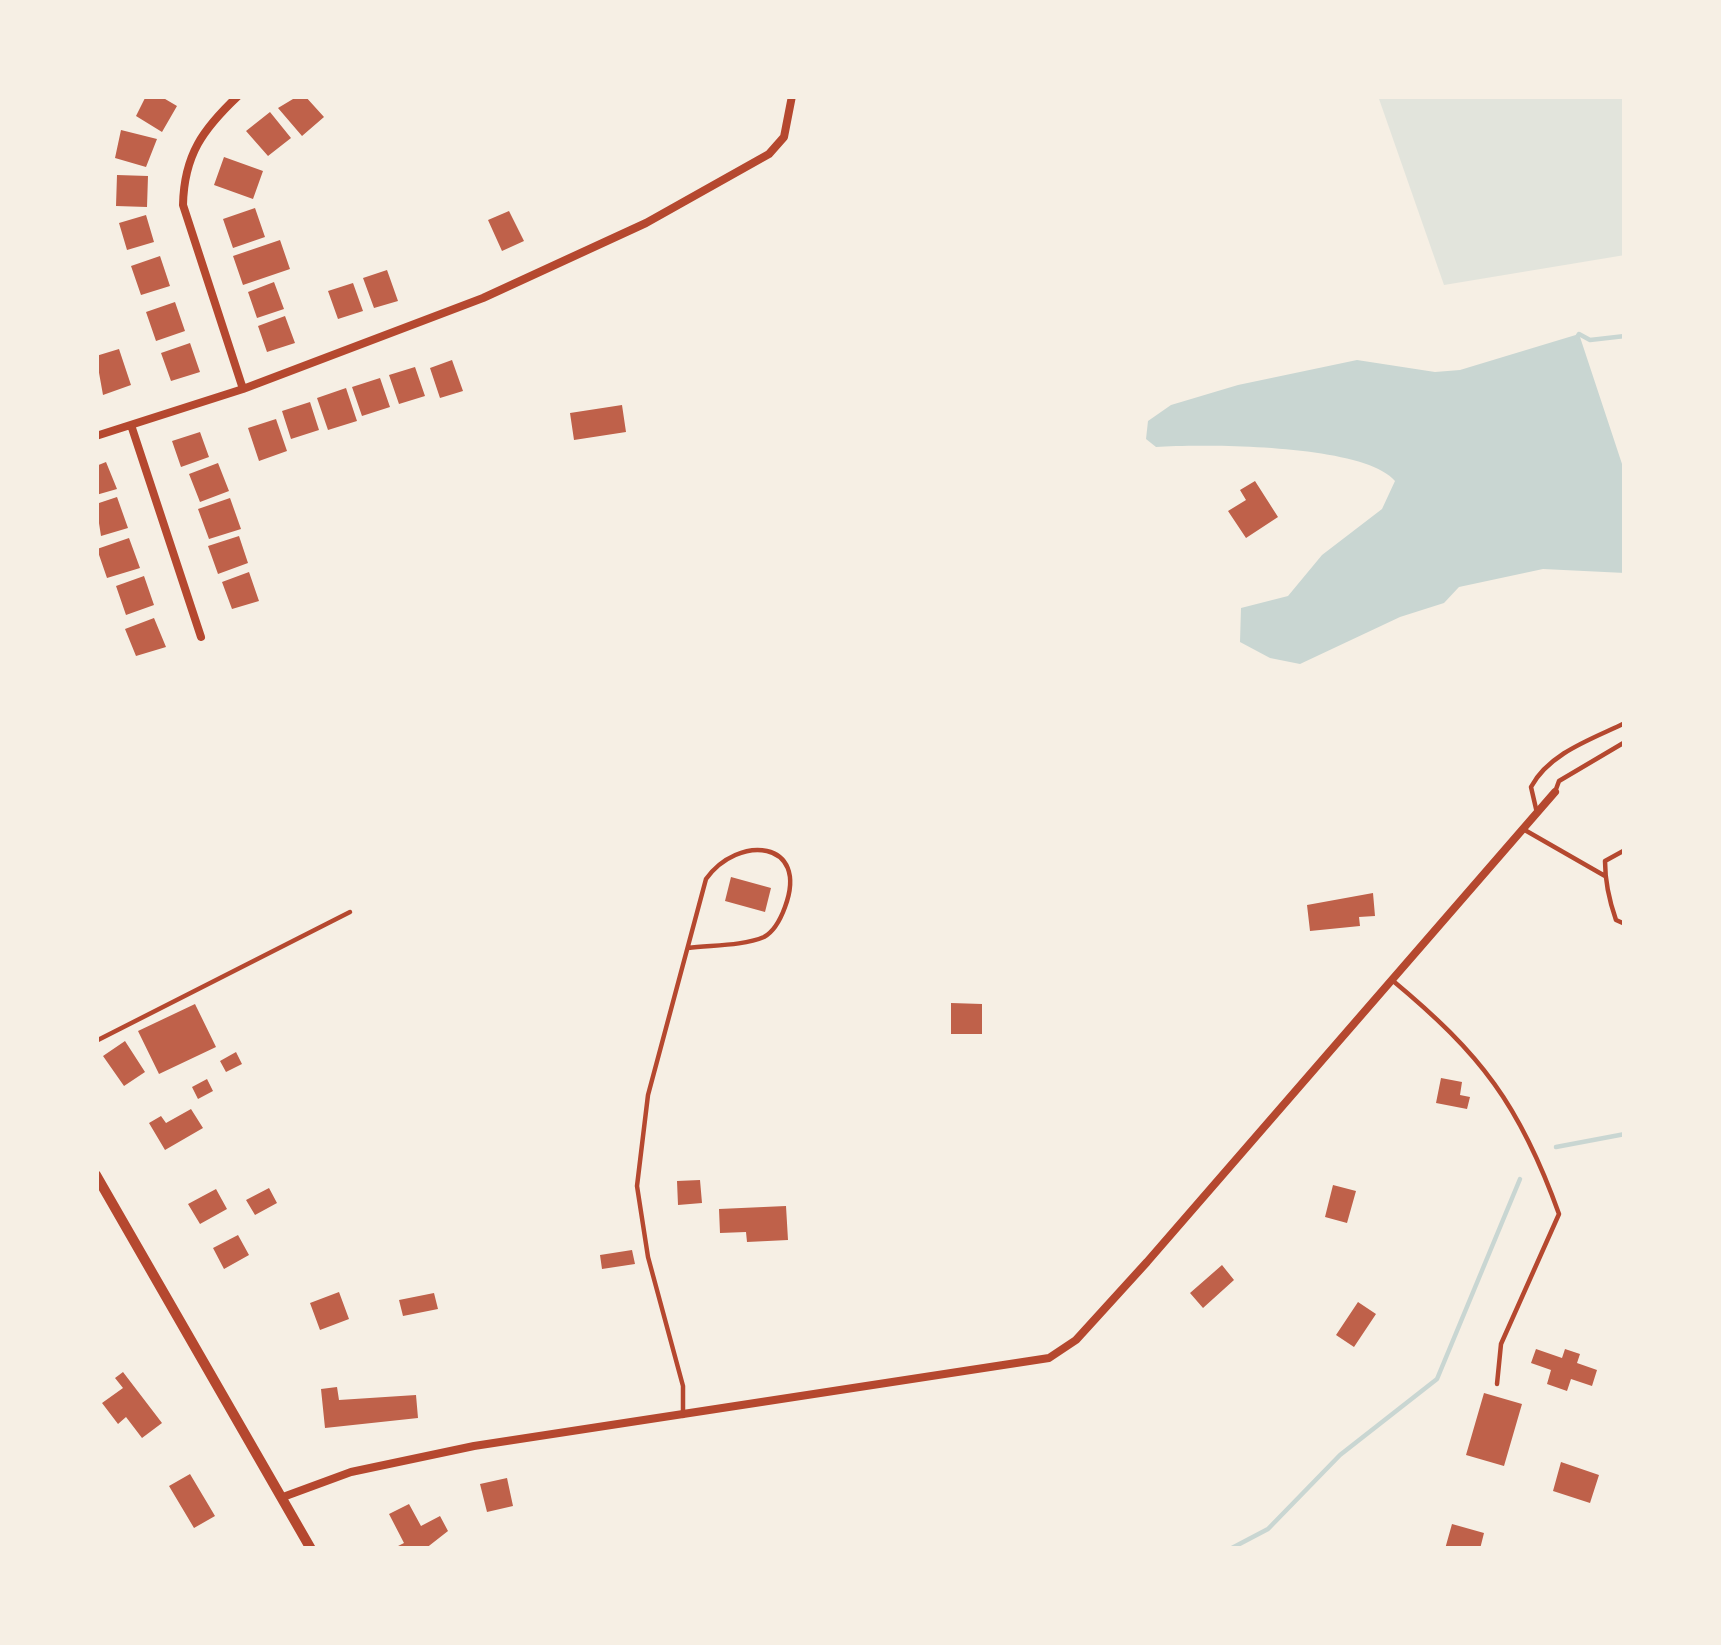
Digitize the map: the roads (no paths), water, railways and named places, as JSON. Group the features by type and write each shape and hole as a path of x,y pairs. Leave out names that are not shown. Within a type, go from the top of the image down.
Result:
{"main road":[{"path":"96,1175 311,1549"}],"street":[{"path":"238,96 196,141 184,172 183,205 243,389"},
{"path":"96,436 243,389 483,298 646,223 770,154 784,136 792,96"},
{"path":"131,424 201,637"},
{"path":"283,1497 333,1477 474,1446 1031,1363 1063,1350 1147,1262 1555,792"}],"lane":[{"path":"1537,813 1531,787 1538,774 1567,751 1625,723"},
{"path":"1555,792 1558,781 1625,742"},
{"path":"1523,829 1606,876"},
{"path":"682,1416 683,1386 648,1257 638,1186 648,1095 706,879 719,860 748,849 771,851 789,866 793,884 779,922 766,936 688,948"},
{"path":"1625,850 1605,861 1616,920 1625,924"},
{"path":"96,1041 350,912"},
{"path":"1392,980 1434,1015 1512,1103 1559,1214 1501,1344 1498,1384"}],"waterway":[{"path":"1576,339 1579,334 1590,340 1625,336"},
{"path":"1556,1147 1625,1134"},
{"path":"1230,1549 1268,1529 1340,1455 1437,1379 1520,1179"}]}
